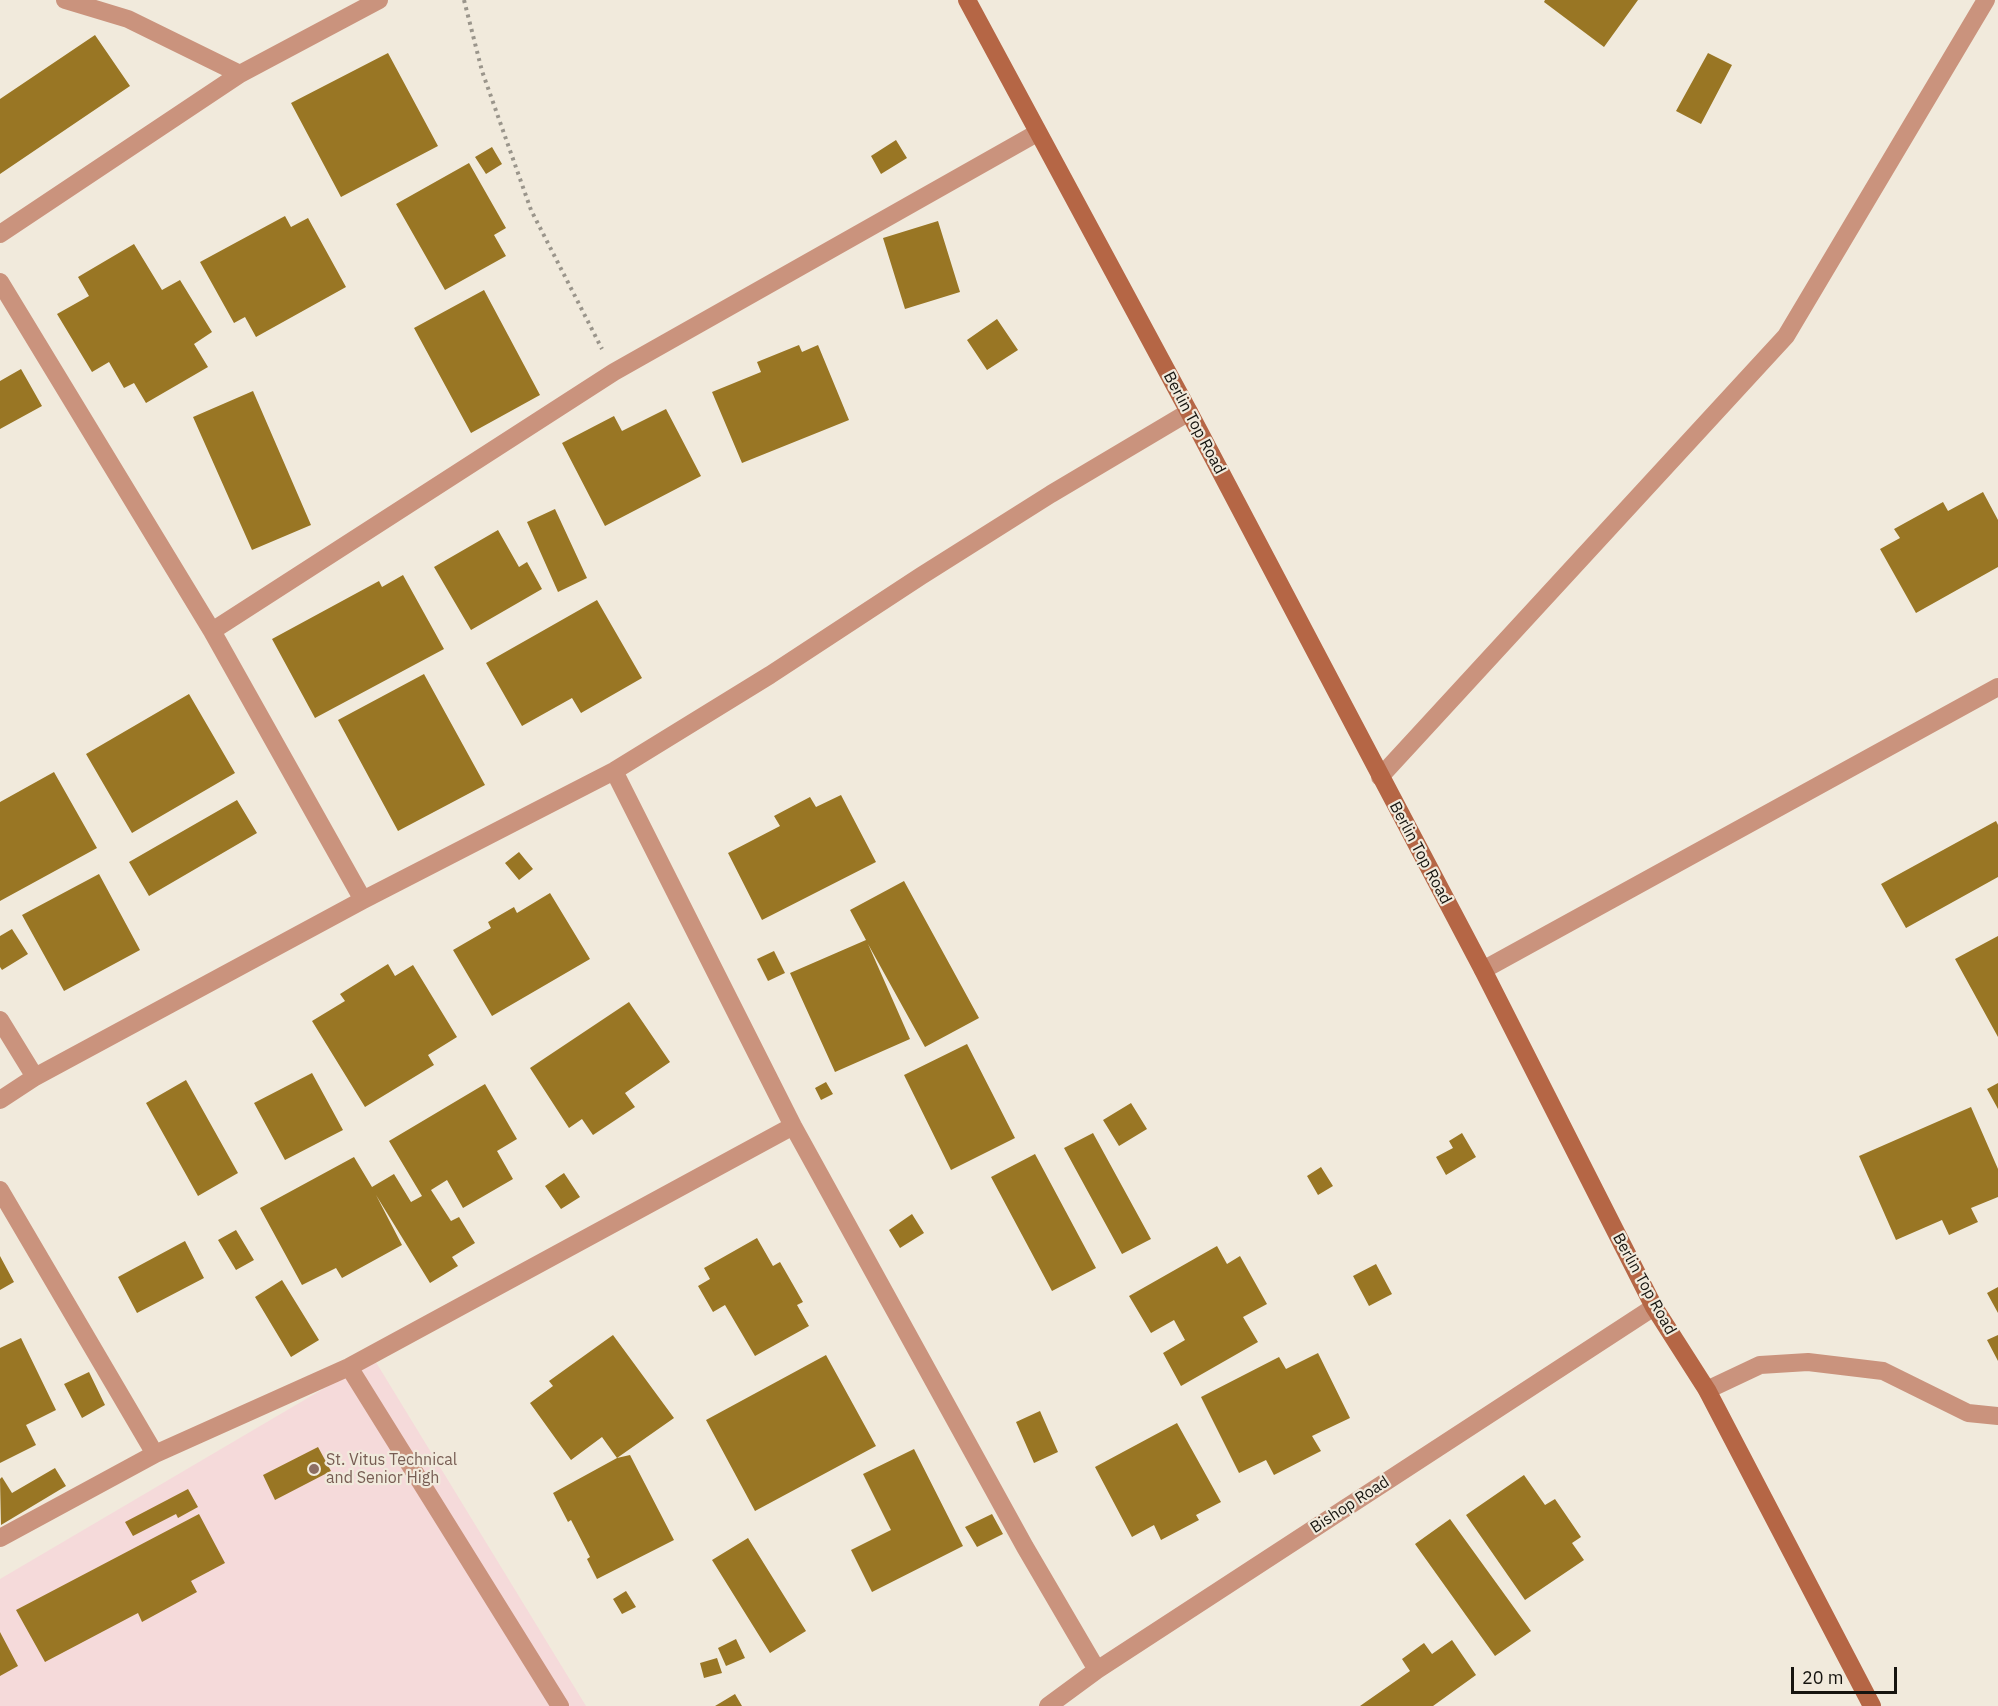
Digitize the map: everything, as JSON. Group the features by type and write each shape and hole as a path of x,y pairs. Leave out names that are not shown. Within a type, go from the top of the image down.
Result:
{"street":[{"path":"65,0 128,19 240,74"},
{"path":"0,234 240,74 379,0"},
{"name":"Berlin Top Road","path":"967,0 1189,412 1483,970 1654,1307 1707,1390 1872,1706"},
{"path":"1380,777 1786,336 1986,0"},
{"path":"212,631 614,372 1037,133"},
{"path":"0,282 212,631 363,900"},
{"path":"0,1100 35,1077 363,900 614,771 770,675 1051,494 1189,412"},
{"path":"1483,970 1998,687"},
{"path":"614,771 793,1126 1025,1547 1097,1670"},
{"path":"0,1020 35,1077"},
{"path":"0,1538 155,1454 349,1367 793,1126"},
{"path":"0,1190 155,1454"},
{"name":"Bishop Road","path":"1048,1706 1097,1670 1654,1307"},
{"path":"1707,1390 1760,1365 1808,1362 1882,1371 1968,1413 1998,1416"},
{"path":"349,1367 560,1706"}],"path":[{"path":"464,0 482,71 531,210 614,372"}],"shaded area":[{"name":"St. Vitus Technical and Senior High","path":"374,1359 586,1706 0,1706 0,1579"}],"building":[{"path":"1545,0 1638,0 1604,47 1544,2"},
{"path":"95,35 130,86 0,174 0,99"},
{"path":"388,53 438,146 341,197 291,103"},
{"path":"1708,53 1732,65 1701,124 1676,111"},
{"path":"896,140 907,158 881,174 871,156"},
{"path":"492,147 502,164 486,174 475,157"},
{"path":"469,163 506,228 494,235 506,256 445,290 396,204"},
{"path":"285,216 291,227 308,218 346,287 256,337 245,317 234,323 200,262"},
{"path":"938,221 960,292 905,309 883,238"},
{"path":"134,244 162,290 180,280 212,332 194,344 208,367 146,403 134,383 124,388 109,362 92,372 57,314 89,296 78,277"},
{"path":"484,290 540,395 471,433 414,328"},
{"path":"997,319 1018,350 987,370 967,340"},
{"path":"799,345 802,352 818,345 849,420 742,463 712,392 761,372 757,362"},
{"path":"21,369 42,406 0,429 0,381"},
{"path":"253,391 311,525 252,550 193,417"},
{"path":"666,409 701,476 605,526 562,443 614,416 622,431"},
{"path":"1983,492 1998,520 1998,567 1916,613 1880,549 1900,538 1894,529 1943,502 1948,511"},
{"path":"555,509 587,578 558,592 527,522"},
{"path":"498,530 519,567 527,562 542,589 471,630 434,567"},
{"path":"403,575 444,649 315,718 272,639 379,581 382,587"},
{"path":"597,600 642,678 581,713 572,698 522,726 486,663"},
{"path":"424,674 485,785 398,831 338,720"},
{"path":"189,694 235,773 132,833 86,754"},
{"path":"54,772 97,848 0,901 0,802"},
{"path":"841,795 876,862 762,920 728,853 780,826 774,816 810,797 816,807"},
{"path":"237,800 257,833 149,896 129,862"},
{"path":"1996,821 1998,825 1998,877 1906,928 1881,884"},
{"path":"519,852 533,869 519,880 505,863"},
{"path":"99,874 140,950 64,991 22,915"},
{"path":"904,881 979,1018 925,1047 868,944 910,1039 835,1072 790,973 866,940 850,910"},
{"path":"550,893 590,959 492,1016 453,950 491,928 488,922 514,907 517,913"},
{"path":"12,929 28,954 2,970 0,967 0,936"},
{"path":"1998,936 1998,1037 1955,959"},
{"path":"774,951 785,973 768,981 757,959"},
{"path":"388,964 395,976 413,965 457,1037 428,1055 434,1065 365,1107 312,1021 345,1001 340,994"},
{"path":"629,1002 670,1062 625,1093 635,1107 593,1135 582,1119 569,1128 530,1068"},
{"path":"967,1044 1015,1138 951,1170 904,1075"},
{"path":"312,1073 343,1130 285,1160 254,1103"},
{"path":"186,1080 238,1173 198,1196 146,1103"},
{"path":"826,1082 833,1094 821,1100 815,1088"},
{"path":"1998,1083 1998,1109 1987,1089"},
{"path":"485,1084 517,1139 497,1151 513,1179 463,1208 447,1180 431,1190 451,1221 459,1217 475,1243 452,1257 458,1266 430,1283 376,1195 402,1245 342,1278 336,1268 302,1285 260,1208 354,1157 372,1187 394,1174 411,1202 422,1196 389,1141"},
{"path":"1131,1103 1147,1129 1119,1146 1103,1120"},
{"path":"1971,1107 1998,1169 1998,1197 1971,1208 1978,1222 1949,1235 1942,1220 1896,1240 1859,1156"},
{"path":"1093,1133 1151,1239 1122,1254 1064,1148"},
{"path":"1462,1133 1476,1157 1446,1175 1436,1157 1453,1148 1449,1141"},
{"path":"1035,1154 1096,1268 1052,1291 991,1177"},
{"path":"1321,1167 1333,1186 1318,1195 1307,1176"},
{"path":"564,1173 580,1197 561,1209 545,1186"},
{"path":"912,1214 924,1233 900,1248 889,1230"},
{"path":"236,1230 254,1260 236,1270 218,1240"},
{"path":"757,1238 773,1266 780,1262 803,1302 797,1305 809,1326 755,1356 725,1305 713,1312 698,1286 710,1279 704,1268"},
{"path":"185,1241 204,1278 137,1313 118,1277"},
{"path":"1217,1246 1227,1264 1240,1256 1267,1304 1243,1317 1258,1342 1181,1386 1163,1353 1185,1340 1174,1320 1151,1333 1129,1296"},
{"path":"0,1256 14,1282 0,1290"},
{"path":"1376,1264 1392,1294 1369,1306 1353,1276"},
{"path":"282,1280 319,1340 291,1357 255,1297"},
{"path":"1998,1287 1998,1313 1987,1293"},
{"path":"613,1335 674,1418 617,1458 602,1437 571,1460 530,1403 553,1386 549,1381"},
{"path":"1998,1335 1998,1361 1987,1340"},
{"path":"21,1338 56,1410 26,1425 36,1445 0,1463 0,1348"},
{"path":"1318,1353 1350,1418 1312,1436 1321,1451 1274,1475 1266,1460 1239,1473 1201,1397 1279,1357 1286,1369"},
{"path":"826,1355 876,1446 755,1511 706,1420"},
{"path":"89,1372 105,1405 82,1418 64,1384"},
{"path":"1040,1411 1058,1452 1034,1463 1016,1422"},
{"path":"1177,1423 1221,1502 1196,1515 1199,1520 1161,1540 1154,1525 1132,1537 1095,1467"},
{"path":"318,1447 331,1471 275,1500 263,1475"},
{"path":"914,1449 963,1546 872,1592 851,1550 891,1530 863,1474"},
{"path":"630,1455 674,1540 597,1579 587,1559 590,1557 571,1520 568,1522 553,1493 617,1458"},
{"path":"55,1468 66,1486 1,1525 0,1479 2,1477 12,1493"},
{"path":"1524,1475 1545,1505 1555,1499 1581,1537 1572,1543 1584,1560 1525,1600 1466,1515"},
{"path":"188,1489 198,1507 178,1518 176,1514 133,1536 125,1522"},
{"path":"199,1514 225,1563 191,1581 197,1592 142,1622 138,1613 45,1662 16,1610"},
{"path":"992,1514 1003,1534 977,1547 965,1527"},
{"path":"1450,1519 1531,1631 1495,1656 1415,1544"},
{"path":"748,1538 806,1631 770,1653 712,1560"},
{"path":"626,1591 636,1607 622,1614 613,1599"},
{"path":"0,1632 18,1666 0,1676"},
{"path":"736,1639 745,1658 726,1666 718,1648"},
{"path":"1452,1640 1476,1675 1433,1706 1360,1706 1410,1671 1402,1659 1424,1643 1432,1654"},
{"path":"717,1658 722,1673 704,1678 700,1663"},
{"path":"735,1694 742,1706 715,1706"}],"place":[{"name":"St. Vitus Technical and Senior High","path":"314,1469"}]}
